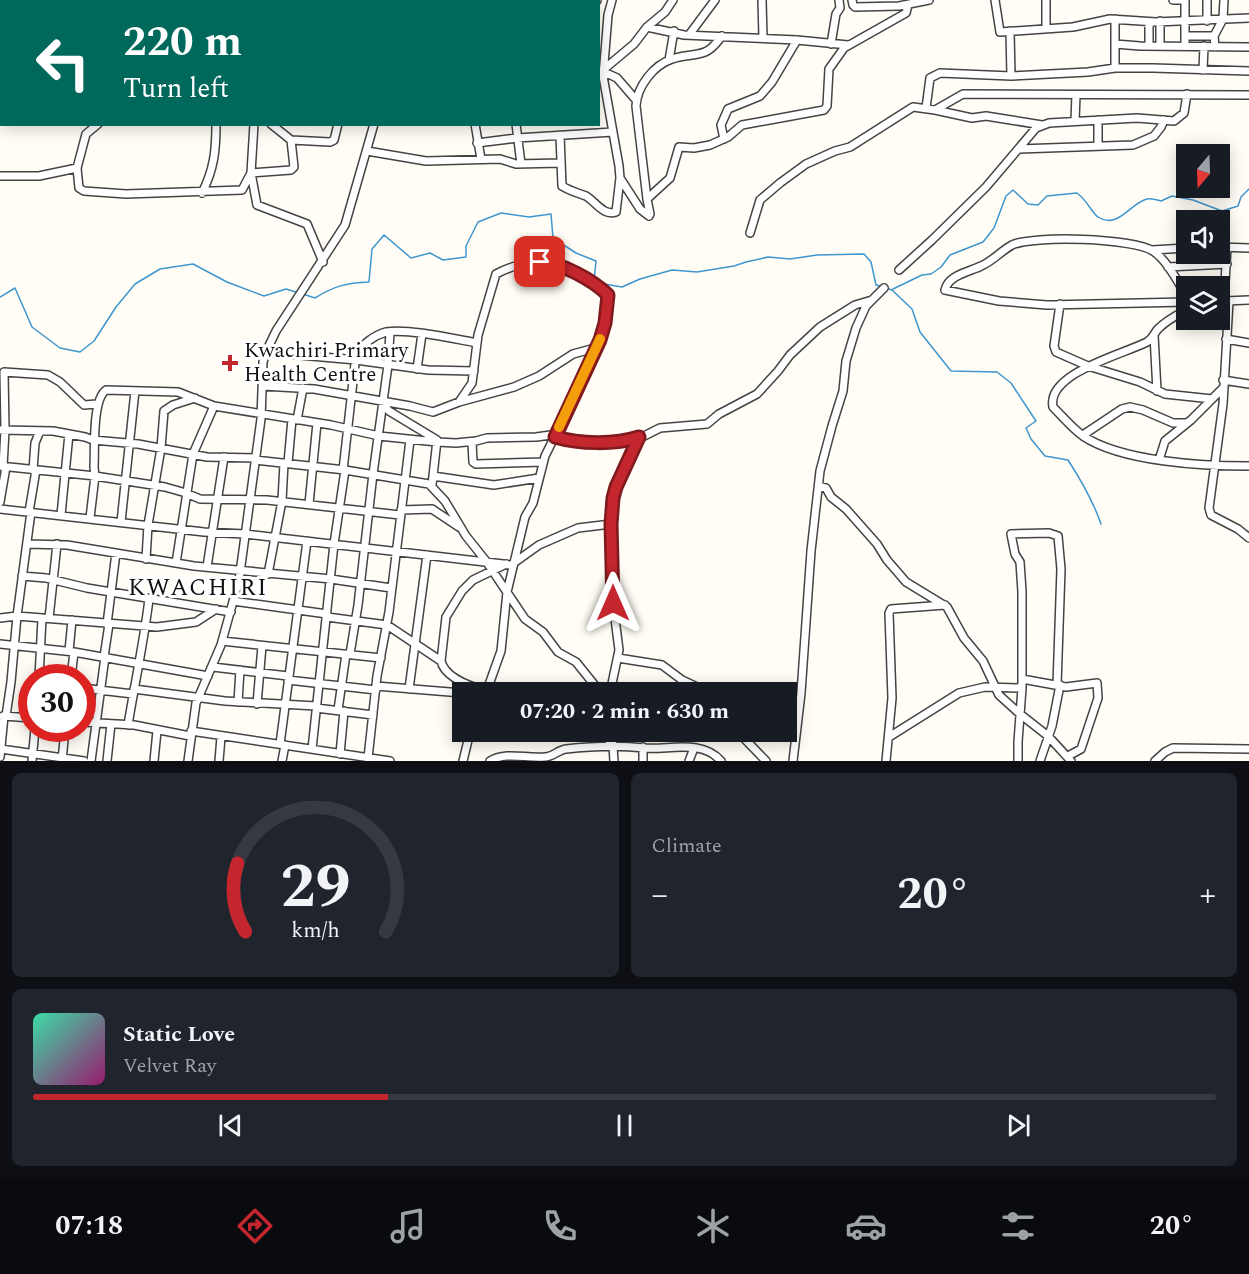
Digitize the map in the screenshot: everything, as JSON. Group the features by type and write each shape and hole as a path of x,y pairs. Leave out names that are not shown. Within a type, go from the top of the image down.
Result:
{"street":[{"path":"560,135 564,188 587,197 598,207 611,213 616,212 620,178 602,71 608,15 612,0"},
{"path":"602,71 634,44 647,27 665,12 673,0"},
{"path":"689,35 715,0"},
{"path":"762,0 763,38"},
{"path":"831,44 836,14 840,9 839,0"},
{"path":"852,0 855,7 870,3 908,5 929,0"},
{"path":"995,0 999,32 1072,27 1115,20 1222,21 1249,18"},
{"path":"1046,0 1046,29"},
{"path":"1173,0 1185,0 1185,46"},
{"path":"1207,21 1208,0"},
{"path":"1215,47 1214,36 1222,21 1224,0"},
{"path":"647,199 670,178 679,147 700,147 724,139 742,125 824,110 827,106 829,69 848,45 906,13 908,5"},
{"path":"1114,68 1115,20"},
{"path":"1160,21 1160,46"},
{"path":"1149,22 1149,46"},
{"path":"647,27 689,35 848,45"},
{"path":"669,60 674,31"},
{"path":"1010,31 1011,76"},
{"path":"620,178 640,209 649,216 636,100 648,76 669,60 706,52 722,36"},
{"path":"1185,36 1214,36"},
{"path":"724,139 722,126 728,109 760,96 772,82 797,40"},
{"path":"1115,44 1249,47"},
{"path":"1203,70 1204,46"},
{"path":"926,108 930,78 940,73 1011,76 1114,68 1249,71"},
{"path":"602,71 617,78 636,100"},
{"path":"935,110 963,94 1249,95"},
{"path":"750,233 760,200 798,170 835,151 850,147 913,107 972,118 986,117 1043,125 1137,118 1174,121 1184,113 1187,94"},
{"path":"1075,121 1076,95"},
{"path":"1098,120 1098,146"},
{"path":"1019,149 1138,144 1154,136 1164,120"},
{"path":"899,270 956,217 1033,132 1043,125"},
{"path":"96,126 86,134 77,168 80,188 84,191 106,194 202,193 242,190 251,173"},
{"path":"202,193 212,170 216,126"},
{"path":"255,126 251,173 259,207 307,224 323,262"},
{"path":"274,126 291,140 330,142 334,140 338,126"},
{"path":"188,761 190,733 198,697 213,667 222,641 240,570 261,414 263,362 276,331 323,262 348,219 374,126"},
{"path":"475,126 481,159"},
{"path":"516,126 521,164"},
{"path":"598,126 600,133"},
{"path":"477,143 613,132"},
{"path":"251,173 291,170 295,164 291,140"},
{"path":"367,152 426,162 500,159 512,164 561,163"},
{"path":"0,177 39,176 77,168"},
{"path":"1176,249 1152,250 1131,243 1112,241 1028,240 1012,245 985,264 950,280 945,290 1008,302 1060,304 1176,302"},
{"path":"1230,248 1249,248"},
{"path":"1152,250 1176,279"},
{"path":"459,402 472,383 477,343 496,274 519,266 544,262 589,279 607,294 605,323 590,364 543,462 533,503 525,517 507,592 501,651 490,682"},
{"path":"1168,267 1227,264 1226,276"},
{"path":"793,761 801,693 811,551 822,462 845,383 846,361 859,318 884,288"},
{"path":"90,518 95,476 98,404 102,393 106,390 178,392 214,406 410,440 472,442 487,438 551,435 578,442 622,441 660,428 704,426 719,414 751,398 769,381 804,340 820,327 855,305 872,300"},
{"path":"1230,301 1249,300"},
{"path":"1060,304 1054,346 1056,352 1088,366 1140,382 1157,391 1212,399"},
{"path":"1176,317 1157,329 1149,341 1088,366 1060,384 1056,389 1052,404 1083,435 1120,451 1159,460 1215,466 1249,466"},
{"path":"1226,330 1223,384 1210,513 1249,538"},
{"path":"340,754 342,686 355,621 365,548 388,365 390,332"},
{"path":"312,749 356,355 362,346 390,332 422,334 477,343"},
{"path":"417,369 422,334"},
{"path":"1154,335 1157,391"},
{"path":"1226,339 1249,343"},
{"path":"263,386 303,388 352,395 433,412 534,379 568,357 595,348"},
{"path":"266,352 356,360 417,369 474,371"},
{"path":"0,502 3,467 4,372 48,375 60,382 84,405 98,404"},
{"path":"1223,384 1249,384"},
{"path":"1159,460 1163,443 1212,399 1223,384"},
{"path":"268,573 282,501 286,463 303,388"},
{"path":"121,522 135,391"},
{"path":"146,559 148,525 161,448 164,411 173,405 195,398"},
{"path":"383,403 404,420 436,437 432,485"},
{"path":"176,563 193,454 214,406"},
{"path":"1083,435 1122,409 1130,407 1173,423 1186,423"},
{"path":"309,504 317,423"},
{"path":"3,430 69,434 96,441 427,482 445,501 461,529 486,561 525,619 543,632 558,652 576,662 592,682"},
{"path":"0,756 3,716 11,682 16,616 27,544 35,470 35,443 40,431"},
{"path":"61,515 69,434"},
{"path":"612,682 618,658 613,603 611,524 614,493 639,437"},
{"path":"370,759 376,688 387,625 410,440"},
{"path":"472,442 473,462 476,464 543,462"},
{"path":"207,567 224,458"},
{"path":"3,467 95,476 186,493 200,499 282,501 369,511 400,512 432,509 461,529"},
{"path":"433,476 494,486 539,478"},
{"path":"819,486 826,488 831,497 846,509 867,532 906,582 945,605 960,633 982,662 1002,699 1048,736 1070,758 1081,749 1099,692 1095,681 1071,687 1022,679"},
{"path":"0,509 245,534 511,565 539,545 578,528 611,524"},
{"path":"1018,761 1022,688 1020,562 1010,535 1053,533 1058,536 1060,569 1058,685 1048,736 1040,761"},
{"path":"282,761 285,704 307,542"},
{"path":"27,544 57,544 176,563 331,579 392,588"},
{"path":"39,664 40,647 57,544"},
{"path":"91,761 116,553"},
{"path":"409,689 427,555"},
{"path":"465,682 450,674 443,668 441,662 447,614 468,584 506,564"},
{"path":"22,576 52,579 148,599 231,612"},
{"path":"128,725 143,645 148,599"},
{"path":"233,602 387,625 441,662"},
{"path":"886,761 892,698 889,613 891,609 945,605"},
{"path":"0,618 16,616 145,627 196,622 216,609"},
{"path":"71,664 72,620"},
{"path":"222,641 381,658"},
{"path":"0,644 71,651 208,676"},
{"path":"257,704 262,646"},
{"path":"618,658 662,665 686,682"},
{"path":"213,667 342,686 452,692"},
{"path":"238,702 240,670"},
{"path":"889,737 959,693 972,688 1022,688"},
{"path":"96,689 257,704 285,704 373,715"},
{"path":"3,716 18,717"},
{"path":"97,723 283,745 390,761"},
{"path":"107,761 111,724"},
{"path":"154,761 157,730"},
{"path":"219,761 221,737"},
{"path":"32,758 34,742"},
{"path":"62,760 64,742"},
{"path":"463,761 468,742"},
{"path":"609,742 612,745 614,761"},
{"path":"748,742 766,761"},
{"path":"490,761 503,755 526,759 548,757 562,750 612,745 694,748 712,754 721,761"},
{"path":"643,747 643,761"},
{"path":"688,761 694,748"},
{"path":"1155,761 1173,748 1249,749"},
{"path":"1,749 32,758 84,761"}],"waterway":[{"path":"893,289 922,275 931,274 941,267 950,255 983,242 994,228 1006,196 1013,190 1028,204 1038,205 1047,196 1077,193 1098,217 1112,220 1141,201 1149,199 1161,201 1172,196 1193,200 1222,211 1238,206 1241,197 1249,189"},
{"path":"303,294 315,298 340,286 369,282 372,249 384,235 411,258 430,253 443,260 466,257 466,246 478,222 501,213 529,217 551,214 553,238 576,253 596,261 594,280"},
{"path":"598,283 622,287 672,270 697,272 768,257 790,259 817,255 864,254 871,262 876,285 881,286"},
{"path":"0,297 15,288 32,327 60,348 80,352 94,341 116,307 135,284 160,269 193,264 227,282 264,296 286,289 299,293"},
{"path":"886,288 892,290 912,309 920,332 951,371 997,372 1011,383 1036,421 1026,428 1031,439 1045,456 1068,460 1101,524"}],"slow traffic":[{"path":"559,427 600,339"}],"place":[{"name":"Kwachiri Primary Health Centre","path":"230,363"}],"district":[{"name":"KWACHIRI","path":"198,588"}],"route":[{"path":"540,262 549,263 589,279 608,295 605,323 600,340 555,437 578,442 622,441 639,437 613,498 611,524 613,603"}]}
